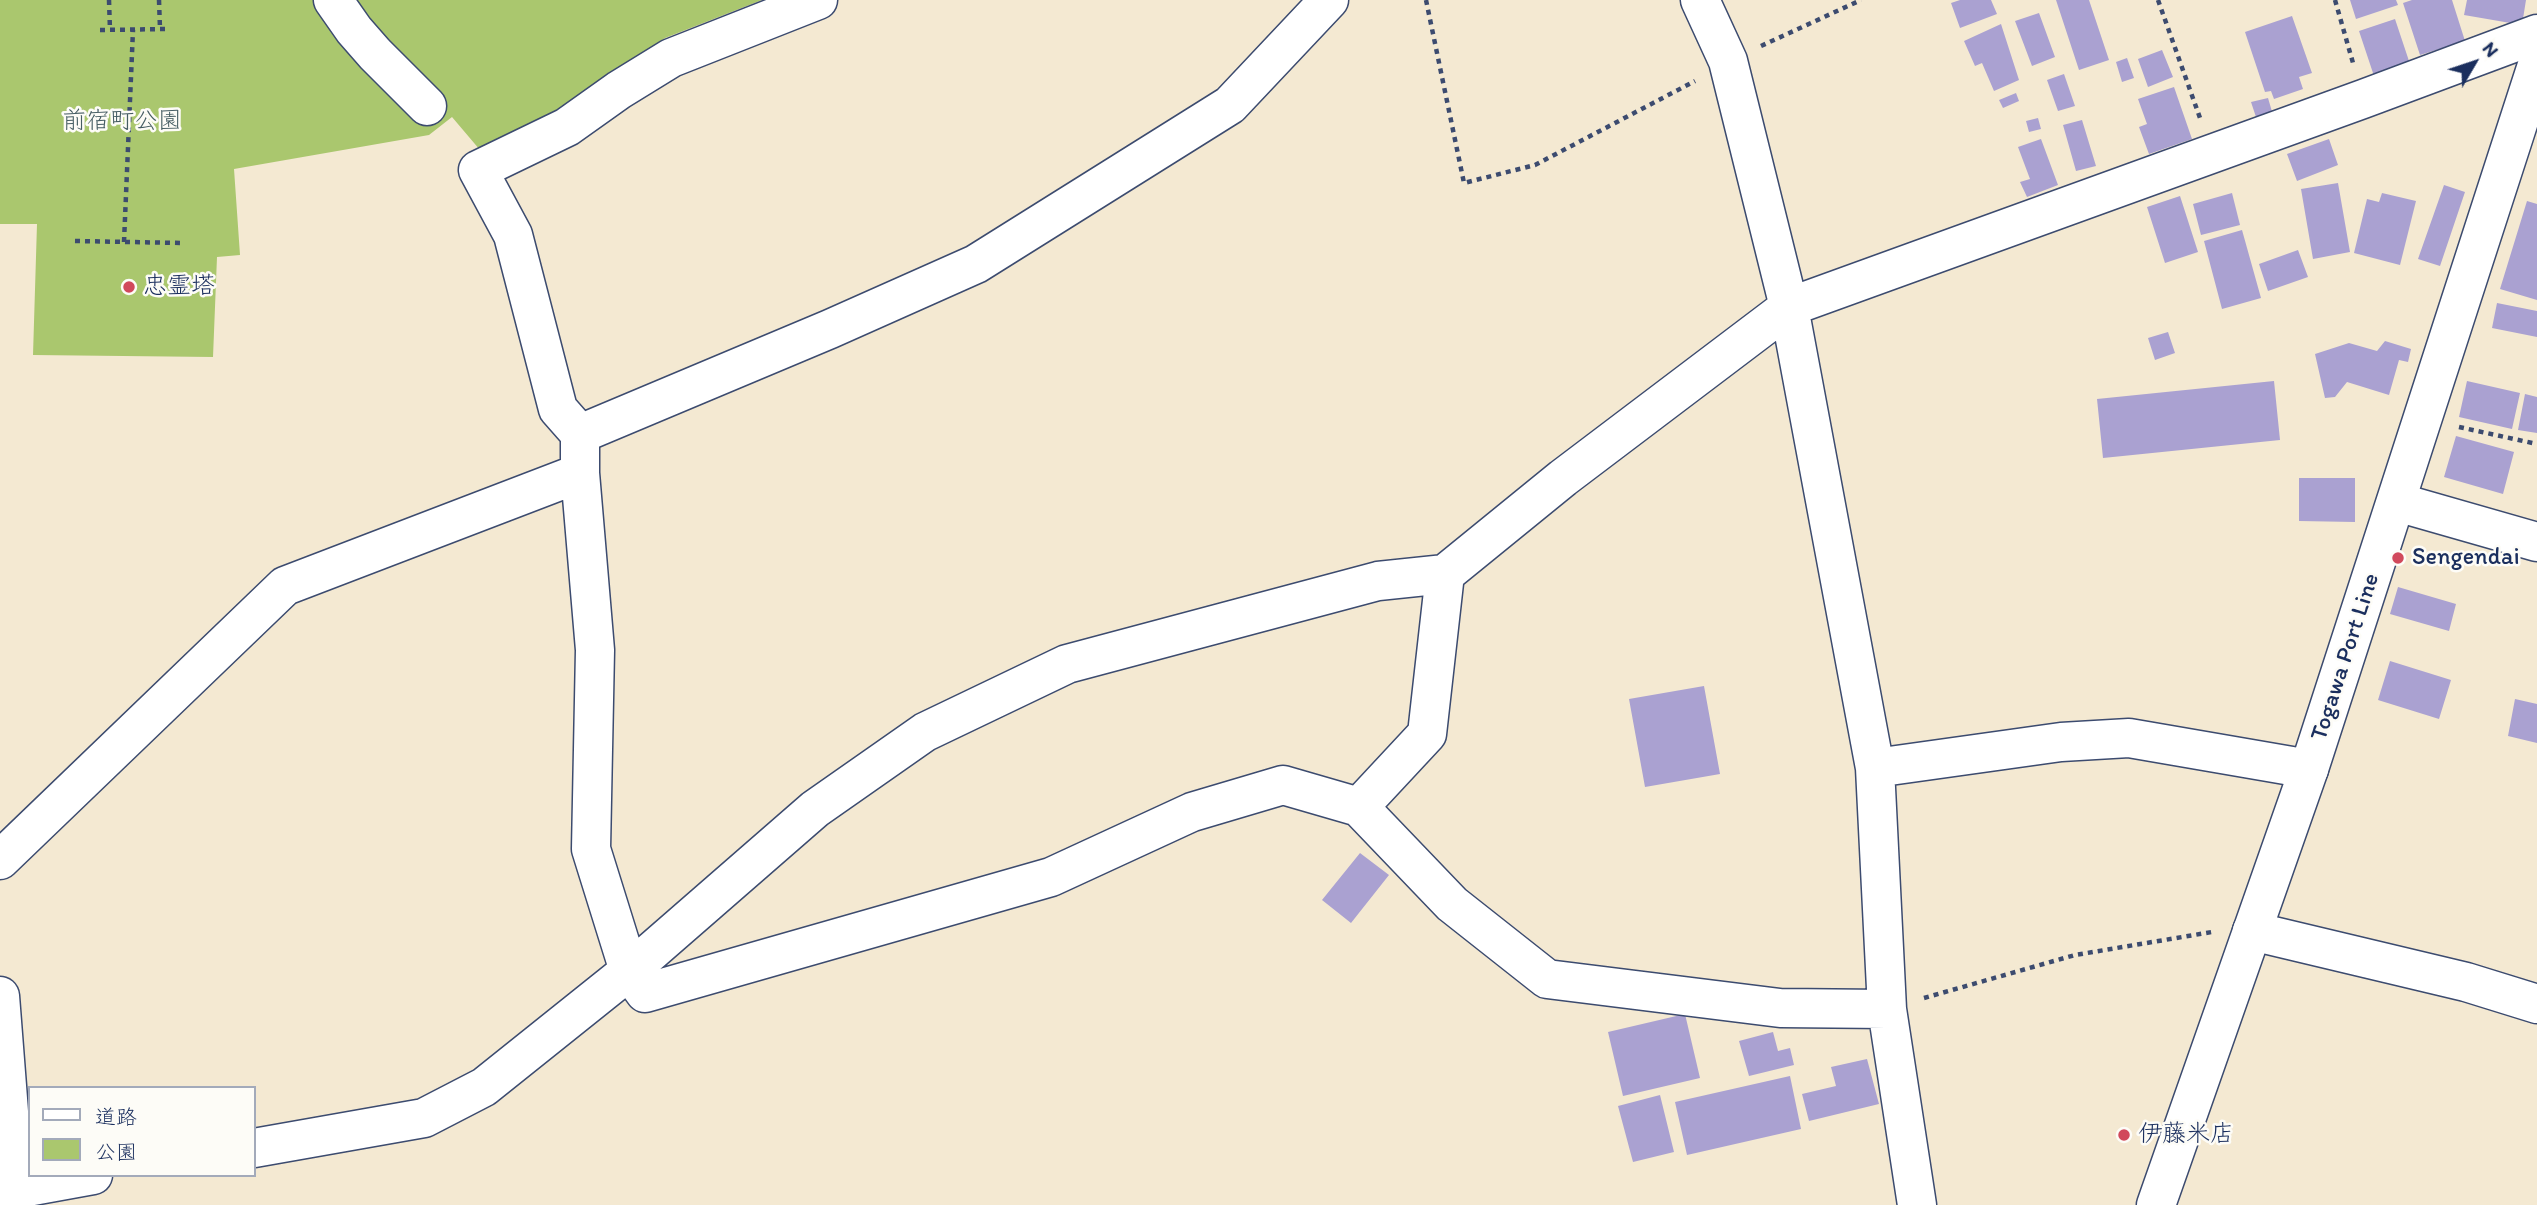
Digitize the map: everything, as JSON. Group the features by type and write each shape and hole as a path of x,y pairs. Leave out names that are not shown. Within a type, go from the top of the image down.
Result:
{"street":[{"path":"333,0 368,46 427,106"},
{"path":"818,0 671,58 566,127 478,170 513,235 558,410 580,435 580,473 595,650 591,849 629,971 645,993 1051,877 1192,812 1283,785 1359,807 1452,904 1547,979 1780,1008 1886,1009"},
{"path":"580,435 976,264 1230,105 1329,0"},
{"path":"1700,0 1728,61 1789,307 1875,768 1886,1009 1917,1205"},
{"path":"256,1148 424,1118 484,1087 629,971 815,809 925,732 1067,664 1378,581 1445,574 1563,478 1789,307 2537,34"},
{"name":"Togawa Port Line","path":"2156,1205 2309,769 2537,65"},
{"path":"0,860 285,586 580,473"},
{"path":"2397,502 2537,542"},
{"path":"1359,807 1427,734 1445,574"},
{"path":"1875,768 2062,742 2129,738 2309,769"},
{"path":"2252,931 2466,982 2537,1004"},
{"path":"0,996 8,1190 82,1177"}],"path":[{"path":"109,0 110,30"},
{"path":"159,0 160,29"},
{"path":"1426,0 1464,183 1535,165 1673,94 1728,61 1861,0"},
{"path":"2158,0 2213,154"},
{"path":"2335,0 2363,99"},
{"path":"100,30 167,29"},
{"path":"124,242 133,30"},
{"path":"75,241 183,243"},
{"path":"2424,419 2537,444"},
{"path":"1886,1009 2075,955 2224,930 2252,931"}],"green space":[{"name":"前宿町公園","path":"0,0 762,0 665,38 558,112 480,150 452,117 429,135 234,169 240,255 217,257 213,357 33,355 37,224 0,224"}],"building":[{"path":"1960,0 1991,0 1997,14 1960,28 1951,3"},
{"path":"2056,0 2089,0 2109,60 2079,70"},
{"path":"2350,0 2396,0 2398,5 2356,19"},
{"path":"2412,0 2452,0 2465,41 2420,55 2403,3"},
{"path":"2467,0 2526,0 2522,25 2464,15"},
{"path":"2039,13 2055,57 2032,66 2015,21"},
{"path":"2292,16 2312,73 2299,77 2303,89 2274,99 2271,91 2265,92 2245,32"},
{"path":"2395,19 2410,64 2374,76 2359,31"},
{"path":"2001,24 2019,80 1994,91 1982,63 1975,66 1964,41"},
{"path":"2162,50 2173,77 2148,87 2138,59"},
{"path":"2127,58 2134,78 2122,82 2116,62"},
{"path":"2064,74 2075,106 2058,111 2047,80"},
{"path":"2174,87 2192,139 2149,154 2139,127 2147,124 2138,99"},
{"path":"2016,93 2019,101 2003,108 1999,100"},
{"path":"2268,98 2273,115 2257,120 2251,102"},
{"path":"2038,118 2041,129 2029,132 2026,121"},
{"path":"2082,120 2096,166 2076,171 2063,125"},
{"path":"2041,139 2058,185 2027,197 2020,182 2030,179 2018,147"},
{"path":"2329,139 2338,165 2297,181 2287,154"},
{"path":"2338,183 2350,252 2313,259 2301,189"},
{"path":"2444,185 2465,192 2440,266 2418,259"},
{"path":"2232,193 2240,225 2201,235 2193,204"},
{"path":"2382,193 2416,201 2400,265 2354,253 2367,199 2379,202"},
{"path":"2180,196 2198,252 2165,263 2147,207"},
{"path":"2527,201 2537,204 2537,300 2500,289"},
{"path":"2242,230 2261,298 2222,309 2204,241"},
{"path":"2298,250 2308,277 2268,291 2259,264"},
{"path":"2497,303 2537,311 2537,337 2492,328"},
{"path":"2168,332 2175,353 2155,360 2148,338"},
{"path":"2385,341 2411,349 2408,362 2399,360 2389,395 2347,382 2335,397 2325,398 2315,354 2349,343 2377,351"},
{"path":"2274,381 2280,440 2103,458 2097,399"},
{"path":"2467,381 2520,393 2512,429 2459,417"},
{"path":"2525,394 2537,397 2537,433 2518,430"},
{"path":"2456,436 2514,452 2503,494 2444,477"},
{"path":"2299,478 2355,478 2355,522 2299,521"},
{"path":"2398,587 2456,604 2449,631 2390,614"},
{"path":"2390,661 2451,680 2439,719 2378,700"},
{"path":"1704,686 1720,774 1645,787 1629,699"},
{"path":"2515,699 2537,704 2537,743 2508,736"},
{"path":"1360,853 1389,875 1351,923 1322,900"},
{"path":"1685,1014 1700,1078 1623,1096 1608,1032"},
{"path":"1773,1032 1778,1051 1790,1048 1794,1065 1749,1076 1739,1041"},
{"path":"1867,1059 1879,1104 1809,1121 1802,1094 1836,1086 1831,1067"},
{"path":"1790,1076 1801,1129 1687,1155 1675,1102"},
{"path":"1660,1095 1674,1152 1633,1162 1618,1106"}],"place":[{"name":"忠霊塔","path":"129,287"},
{"name":"Sengendai","path":"2398,558"},
{"name":"伊藤米店","path":"2124,1135"}]}
